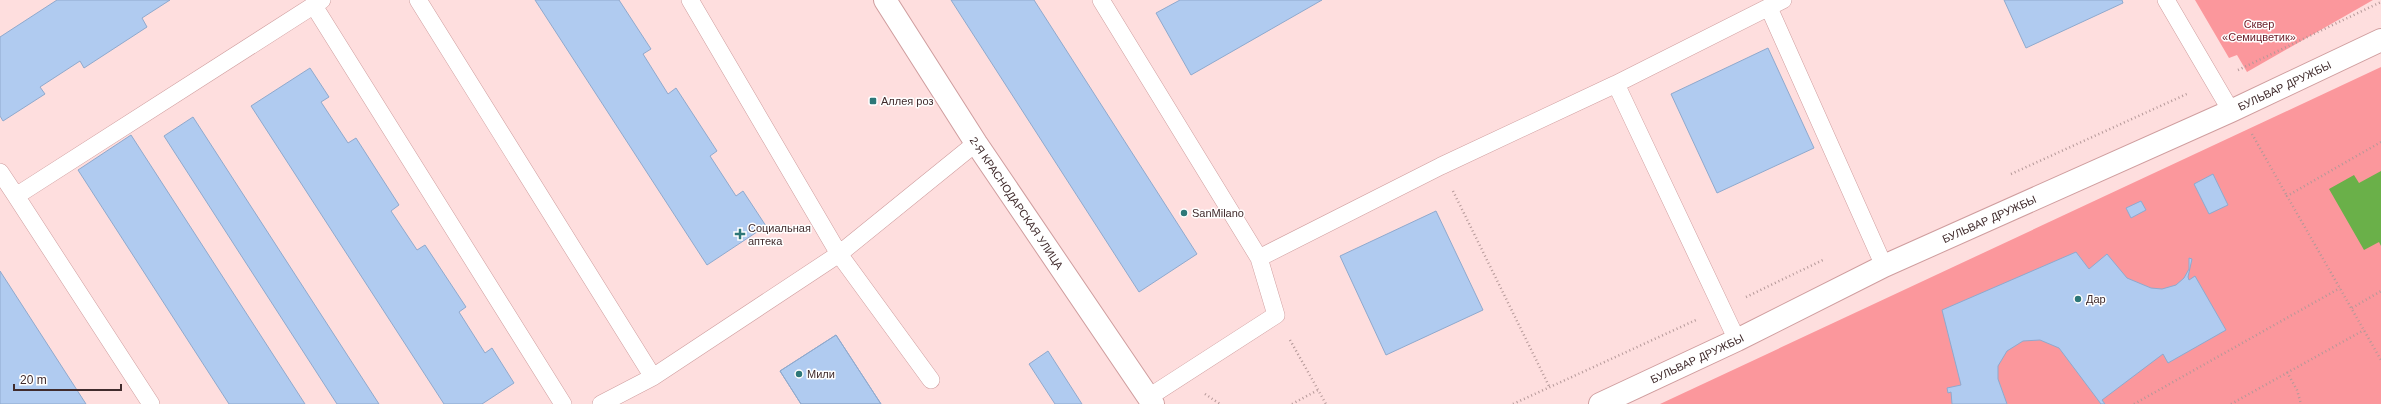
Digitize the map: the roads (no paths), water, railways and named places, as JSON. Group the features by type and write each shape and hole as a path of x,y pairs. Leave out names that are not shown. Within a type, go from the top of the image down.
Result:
{"street":[{"name":"2-Я КРАСНОДАРСКАЯ УЛИЦА","path":"885,0 976,143 1151,401"},
{"name":"БУЛЬВАР ДРУЖБЫ","path":"1600,404 1737,340 1884,266 2234,110 2381,40"}],"lane":[{"path":"418,0 653,377"},
{"path":"690,0 839,254 931,380"},
{"path":"1101,0 1259,258 1276,315 1151,401"},
{"path":"2166,0 2234,110"},
{"path":"1259,258 1441,166 1616,84 1779,2 1884,266"},
{"path":"16,196 318,3 563,404"},
{"path":"1616,84 1737,340"},
{"path":"601,404 653,377 839,254 976,143"},
{"path":"0,172 151,404"}],"place":[{"name":"Аллея роз","path":"873,101"},
{"name":"SanMilano","path":"1184,213"},
{"name":"Социальная аптека","path":"740,234"},
{"name":"Дар","path":"2078,299"},
{"name":"Мили","path":"799,374"}],"park label":[{"name":"Сквер «Семицветик»","path":"2259,30"}]}
